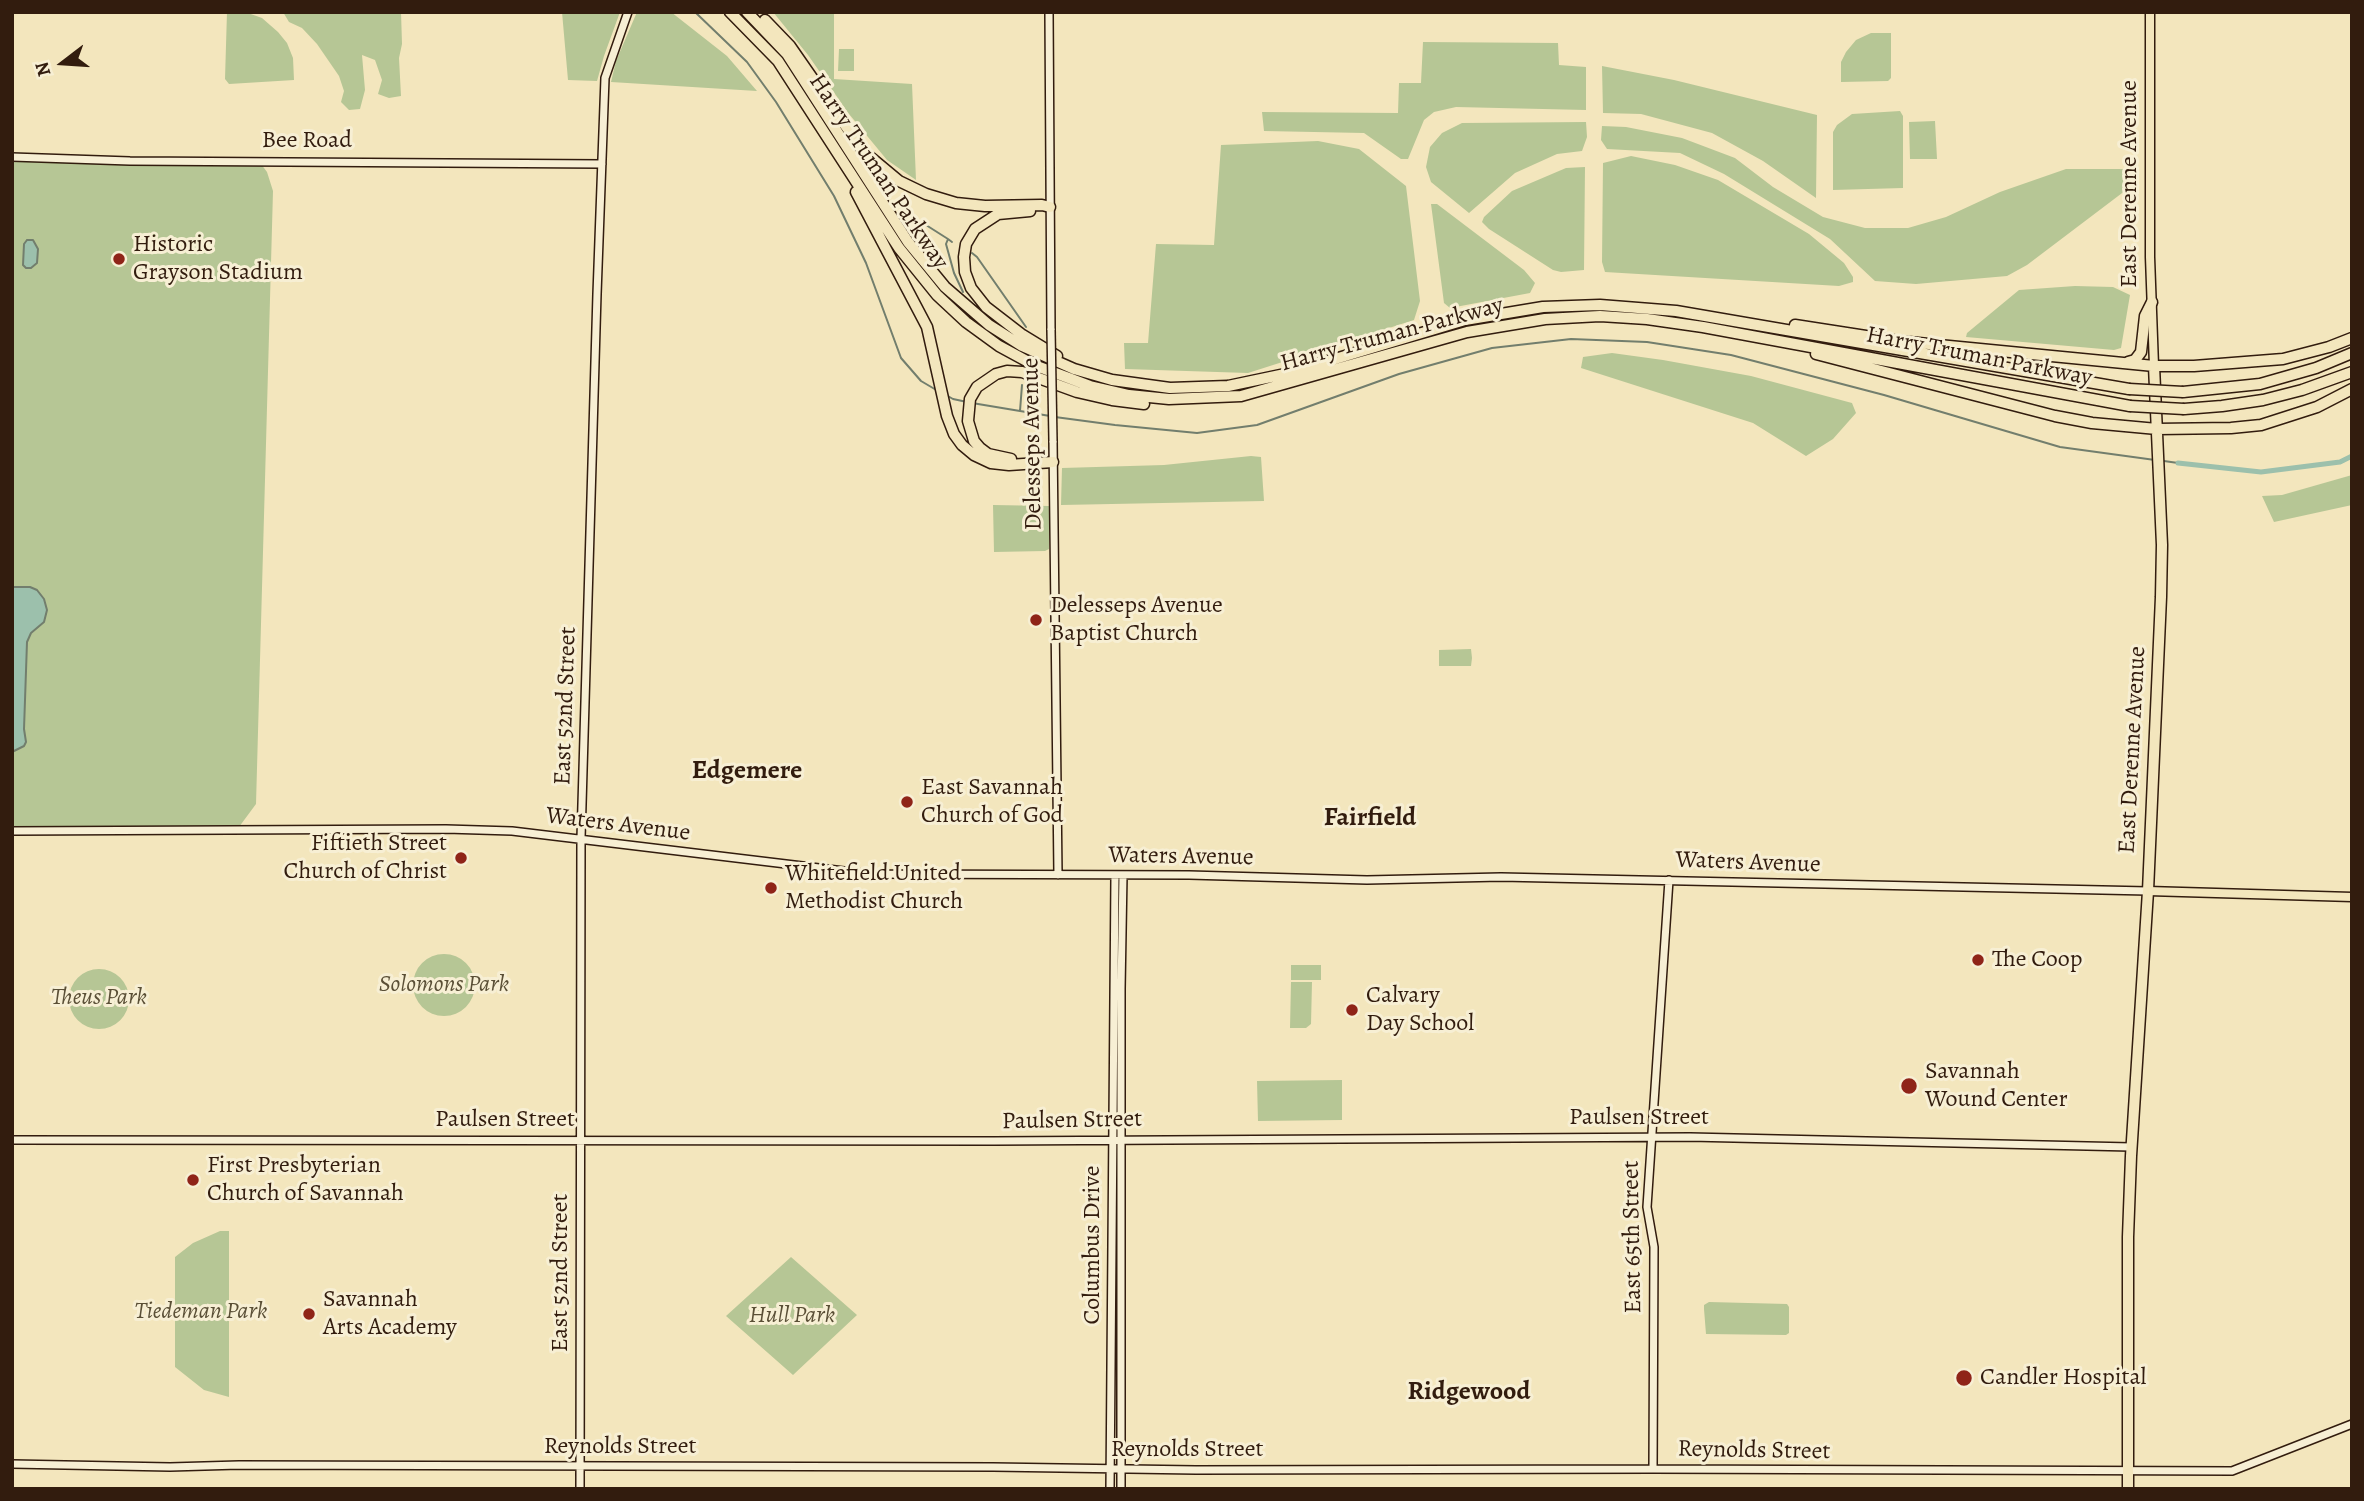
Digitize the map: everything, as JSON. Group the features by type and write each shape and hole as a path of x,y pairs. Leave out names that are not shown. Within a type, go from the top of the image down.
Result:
{"highway":[{"name":"Harry Truman Parkway","path":"730,12 778,61 911,264 951,309 999,346 1052,373 1110,391 1169,399 1241,396 1467,331 1545,319 1600,316 1647,319 1745,335 2130,406 2183,409 2222,407 2302,390 2352,372"},
{"name":"Harry Truman Parkway","path":"747,12 792,62 908,242 945,287 989,325 1022,346 1074,369 1112,380 1170,388 1228,386 1266,379 1475,318 1544,307 1619,306 1705,316 2129,389 2183,392 2260,384 2316,368 2352,354"},
{"path":"755,12 790,46 863,151 899,181 926,194 956,203 985,206 1042,205 1050,208"},
{"path":"817,121 927,327 947,416 954,434 974,455 991,463 1009,465 1053,462"},
{"path":"1050,208 998,214 985,220 975,229 967,244 965,272 971,288 986,307 1021,334 1060,358 1112,380"},
{"path":"2124,363 2134,360 2141,352 2145,316 2152,302"},
{"path":"1619,306 1689,309 1898,341 2154,366 2283,359 2352,338"},
{"path":"1745,335 2055,416 2092,423 2157,429 2261,425 2317,407 2352,389"},
{"name":"East Derenne Avenue","path":"2128,1489 2128,1237 2131,1147 2148,891 2162,545 2154,366"},
{"path":"1053,462 1003,458 988,454 974,440 968,421 970,399 977,387 996,374 1007,371 1022,372 1077,392 1112,400 1189,405 1241,396"}],"main road":[{"name":"East Derenne Avenue","path":"2150,12 2154,366"},
{"name":"Waters Avenue","path":"2148,891 2352,897"}],"street":[{"name":"East 52nd Street","path":"580,1489 581,838 604,78 628,12"},
{"name":"Delesseps Avenue","path":"1049,12 1058,875"},
{"name":"Bee Road","path":"12,157 602,164"},
{"name":"Waters Avenue","path":"12,831 512,831 869,874 1367,880 1469,876 2148,891"},
{"name":"Columbus Drive","path":"1110,1489 1119,875"},
{"name":"East 65th Street","path":"1653,1469 1654,1247 1647,1208 1669,880"},
{"name":"Paulsen Street","path":"12,1140 1651,1137 2131,1147"},
{"name":"Columbus Drive","path":"1117,1139 1121,1489"},
{"name":"Reynolds Street","path":"12,1464 170,1467 2232,1471 2352,1424"}],"green space":[{"path":"227,12 245,12 262,18 278,32 287,43 293,58 294,80 229,84 225,79"},
{"path":"283,12 401,12 401,96 389,98 378,94 382,80 375,60 362,55 365,90 360,109 349,110 341,102 344,91 339,76 317,44 302,28 289,22"},
{"path":"562,12 620,12 597,81 568,80"},
{"path":"637,12 671,12 727,56 757,91 611,82 616,61"},
{"path":"773,12 834,12 834,79 912,84 916,180 887,160"},
{"path":"1871,33 1891,33 1891,78 1888,81 1841,82 1841,62 1846,52 1856,40"},
{"path":"1423,42 1558,43 1559,65 1586,67 1586,110 1456,107 1434,112 1424,120 1408,159 1401,159 1364,133 1264,131 1262,112 1398,113 1399,83 1421,83"},
{"path":"839,49 854,49 854,71 838,71"},
{"path":"1602,66 1674,80 1817,115 1816,198 1763,161 1712,133 1641,114 1603,113"},
{"path":"1900,111 1903,116 1903,188 1833,190 1833,132 1837,125 1852,114"},
{"path":"1935,121 1937,159 1910,159 1909,122"},
{"path":"1586,122 1587,137 1582,151 1557,154 1515,173 1469,213 1431,182 1426,167 1430,147 1442,133 1462,123"},
{"path":"1602,126 1626,127 1682,138 1735,158 1773,187 1823,217 1865,228 1908,228 1946,217 2000,192 2066,169 2136,169 2138,181 2027,265 2007,276 1916,284 1875,281 1830,239 1724,174 1680,153 1607,149 1601,140"},
{"path":"1318,141 1359,149 1406,186 1420,301 1414,320 1248,373 1125,369 1124,343 1148,343 1156,244 1214,245 1221,145"},
{"path":"1631,156 1675,165 1718,180 1809,234 1844,263 1853,277 1853,282 1839,286 1605,272 1602,262 1603,163"},
{"path":"12,160 261,164 267,172 273,191 256,804 239,827 12,827"},
{"path":"1585,167 1584,270 1553,270 1482,222 1512,191 1566,168"},
{"path":"1431,204 1437,204 1524,270 1535,283 1530,293 1450,308 1444,303"},
{"path":"2075,286 2113,287 2130,295 2121,348 2114,350 1966,337 1967,333 2019,290"},
{"path":"1612,353 1751,376 1852,403 1856,413 1833,439 1806,456 1753,423 1581,368 1583,357"},
{"path":"1261,457 1264,501 1061,505 1062,468 1164,465"},
{"path":"2352,475 2352,505 2274,522 2262,496 2282,495"},
{"path":"993,505 1049,506 1049,549 994,552"},
{"path":"1471,649 1471,666 1439,666 1439,650"},
{"name":"Solomons Park","path":"444,954 466,963 475,985 466,1007 444,1016 422,1007 413,985 422,963"},
{"path":"1291,965 1321,965 1321,980 1291,980"},
{"name":"Theus Park","path":"93,969 105,969 124,982 129,999 127,1011 116,1024 105,1029 93,1029 74,1016 69,1005 69,993 82,974"},
{"path":"1291,982 1312,982 1311,1024 1306,1028 1290,1028"},
{"path":"1342,1080 1342,1120 1258,1121 1257,1081"},
{"name":"Tiedeman Park","path":"220,1231 229,1231 229,1397 204,1390 175,1367 175,1257 193,1243"},
{"name":"Hull Park","path":"791,1257 857,1315 793,1375 726,1316"},
{"path":"1709,1302 1787,1304 1789,1333 1706,1334 1704,1305"}],"shaded area":[{"path":"27,240 33,240 38,249 37,263 31,268 23,265 24,244"},
{"path":"12,587 30,587 37,590 44,599 47,610 44,622 31,633 27,642 24,729 26,742 12,752"}],"waterway":[{"path":"695,12 747,62 776,102 834,196 866,263 901,358 921,381 938,391"},
{"path":"926,225 948,239"},
{"path":"952,242 948,239 946,244 954,273 963,292"},
{"path":"972,253 1026,327"},
{"path":"1055,417 1197,433 1257,425 1399,374 1492,348 1571,339 1647,342 1731,355 1884,395 2060,447 2155,460"},
{"path":"1020,411 1022,385"},
{"path":"946,395 967,402"},
{"path":"972,403 1050,416"},
{"path":"2178,463 2261,472 2340,462 2352,456"},
{"path":"2164,461 2178,463"}],"place":[{"name":"Historic Grayson Stadium","path":"119,259"},
{"name":"Delesseps Avenue Baptist Church","path":"1036,620"},
{"name":"East Savannah Church of God","path":"907,802"},
{"name":"Fiftieth Street Church of Christ","path":"461,858"},
{"name":"Whitefield United Methodist Church","path":"771,888"},
{"name":"The Coop","path":"1978,960"},
{"name":"Calvary Day School","path":"1352,1010"},
{"name":"Savannah Wound Center","path":"1909,1086"},
{"name":"First Presbyterian Church of Savannah","path":"193,1180"},
{"name":"Savannah Arts Academy","path":"309,1314"},
{"name":"Candler Hospital","path":"1964,1378"}],"district":[{"name":"Edgemere","path":"747,772"},
{"name":"Fairfield","path":"1370,819"},
{"name":"Ridgewood","path":"1469,1393"}]}
